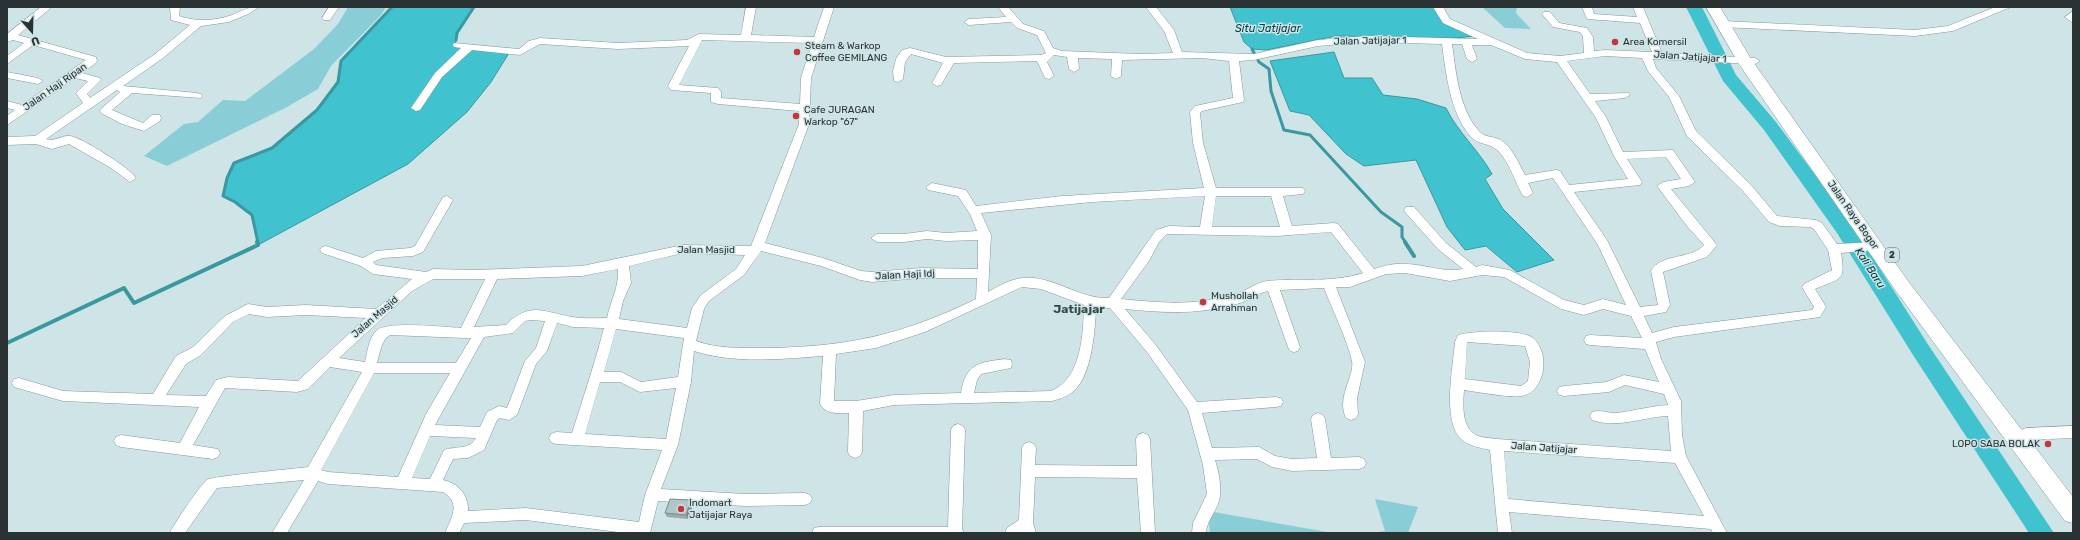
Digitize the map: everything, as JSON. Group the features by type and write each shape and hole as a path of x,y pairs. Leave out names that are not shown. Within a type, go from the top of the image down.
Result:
{"highway":[{"name":"Jalan Raya Bogor","path":"1713,7 1725,18 1744,61 1870,247 2073,514"},
{"name":"Jalan Raya Bogor","path":"1744,61 2073,496"}],"street":[{"path":"9,37 47,7"},
{"path":"175,7 174,18 198,24 234,19 254,7"},
{"path":"327,18 334,7"},
{"path":"746,37 751,7"},
{"path":"459,517 493,517 526,514 644,531 652,495 671,445 684,382 690,339 698,308 705,298 740,272 756,248 804,124 806,78 817,40 830,7"},
{"path":"1003,7 1020,26 1041,33 1049,50 1056,53"},
{"path":"1151,7 1169,30 1178,54"},
{"path":"1438,7 1446,21 1484,36 1492,42"},
{"path":"1587,7 1590,17 1643,20"},
{"path":"1590,340 1650,342 1674,332 1816,314 1820,307 1808,287 1835,275 1838,271 1835,249 1816,224 1806,222 1780,222 1773,219 1747,188 1705,149 1691,133 1674,96 1652,69 1648,61 1652,55 1638,7"},
{"path":"1725,18 1883,33 1915,33 1950,29 1988,12 2006,7"},
{"path":"1547,14 1556,25 1584,30 1588,37 1589,54"},
{"path":"2073,14 2070,17 2073,20"},
{"path":"969,22 1015,19"},
{"path":"37,140 172,46 198,24"},
{"name":"Jalan Haji Ripan","path":"7,121 90,62 92,59 32,41 9,37"},
{"path":"699,37 673,86 675,88 714,90 716,92 715,100 718,102 805,108"},
{"path":"416,108 427,88 438,74 465,46 520,52 524,51 531,43 540,41 618,46 690,43 699,37 817,40"},
{"name":"Jalan Jatijajar 1","path":"1056,53 1117,56 1178,54 1234,58 1256,56 1318,43 1348,40 1447,40 1492,42 1525,56 1560,59 1589,54 1652,55 1744,61"},
{"path":"1447,40 1449,63 1467,124 1482,140 1497,144 1507,154 1527,193"},
{"path":"7,61 32,41"},
{"path":"1466,41 1472,59"},
{"path":"898,79 899,63 906,52 914,52 951,60 1043,58 1056,53"},
{"path":"1072,54 1074,69"},
{"path":"1116,76 1117,56"},
{"path":"1043,58 1042,62 1049,76"},
{"path":"1204,231 1207,224 1211,192 1198,142 1195,112 1199,108 1239,100 1234,58"},
{"path":"1560,59 1601,117 1619,156 1636,182 1568,189"},
{"path":"938,82 945,67 951,60"},
{"path":"73,74 96,80 81,93 89,104"},
{"path":"7,76 38,81"},
{"path":"112,88 197,96"},
{"path":"129,90 105,110 143,126 156,118"},
{"path":"1588,98 1625,95"},
{"path":"7,104 23,109"},
{"path":"7,141 37,140 52,144 64,140 71,140 115,165 130,178"},
{"path":"279,533 314,474 369,368 377,341 382,334 389,330 465,333 512,329 525,316 553,317 573,322 611,323 690,339 715,352 732,354 830,349 864,345 891,339 946,318 1014,284 1028,282 1090,302 1172,309 1195,308 1238,299 1260,288 1272,285 1350,282 1371,274 1405,268 1450,276 1490,270 1506,273 1550,298 1573,308 1588,310 1603,304 1637,312 1662,309 1664,305 1657,271 1660,267 1703,254 1711,245 1691,223 1663,186 1689,182 1672,156 1663,152 1619,156"},
{"path":"1521,180 1556,174 1568,189 1582,215 1603,243 1637,312 1670,390 1675,410 1675,435 1679,457 1717,528"},
{"path":"932,187 962,193 974,210 985,236 986,256 983,274 982,300"},
{"path":"974,210 1016,204 1085,199 1211,192 1299,191"},
{"path":"1276,192 1287,231"},
{"path":"365,263 369,257 375,254 411,253 419,249 447,200"},
{"path":"1410,210 1442,246 1475,272"},
{"path":"1114,303 1120,289 1144,259 1160,233 1168,230 1287,231 1334,227 1371,274"},
{"path":"877,238 904,238 927,235 946,237 985,236"},
{"path":"1835,249 1870,247"},
{"name":"Jalan Masjid","path":"183,450 209,402 221,384 228,382 297,388 308,382 327,361 415,282 428,276 443,273 493,274 582,271 602,268 683,249 756,248"},
{"name":"Jalan Haji Idj","path":"756,248 823,262 860,275 872,277 921,273 983,274"},
{"path":"326,250 365,263 373,269 428,276"},
{"path":"577,440 595,377 601,366 611,323 625,283 623,263"},
{"path":"465,333 493,274"},
{"path":"1328,282 1359,362 1350,398 1351,414"},
{"path":"1272,285 1294,347"},
{"path":"830,349 827,404 832,407 856,406 894,400 1052,396 1068,388 1076,378 1085,349 1090,324 1090,302"},
{"path":"1114,303 1152,348 1194,408 1207,454 1214,494 1211,504 1200,523 1199,533"},
{"path":"156,400 182,360 197,351 229,319 248,309 267,312 306,310 380,314"},
{"path":"434,485 449,454 464,454 475,450 485,433 492,416 499,412 509,414 512,411 531,361 541,351 553,317"},
{"path":"403,482 426,430 481,331"},
{"path":"1458,384 1522,391 1528,389 1536,378 1538,368 1532,344 1522,339 1468,337 1463,338 1461,342 1456,411 1463,431 1472,440 1497,445"},
{"path":"327,361 369,368 460,368"},
{"path":"967,398 970,378 978,368 1006,364"},
{"path":"595,377 621,377 640,387 684,382"},
{"path":"1564,392 1609,387 1624,380 1670,390"},
{"path":"19,383 35,386 51,394 62,396 209,402"},
{"path":"1194,408 1276,402"},
{"path":"855,452 856,406"},
{"path":"1597,416 1616,419 1653,411 1675,410"},
{"path":"1318,419 1325,464"},
{"path":"426,430 485,433"},
{"path":"819,533 956,533 958,430"},
{"path":"2026,434 2073,432"},
{"path":"556,438 671,445"},
{"path":"1143,439 1148,533"},
{"path":"121,441 214,453"},
{"name":"Jalan Jatijajar","path":"1505,533 1501,505 1497,445 1679,457"},
{"path":"1012,533 1027,528 1029,448"},
{"path":"1207,454 1256,453 1272,461 1292,466 1359,463"},
{"path":"1028,471 1144,472"},
{"path":"177,533 212,484 218,482 235,482 314,474 328,478 445,486 458,494 460,501 459,517 452,533"},
{"path":"652,495 745,500 805,499"},
{"path":"1501,505 1717,528"}],"shaded area":[{"path":"348,7 386,7 381,15 331,66 318,89 287,107 167,166 144,156 184,124 198,122 223,100 245,101 314,49 338,24"},
{"path":"1482,7 1517,7 1516,13 1531,29 1505,28"},
{"path":"1375,499 1418,507 1408,533 1373,533 1385,531"},
{"path":"1208,511 1333,533 1210,533"}],"water":[{"path":"392,7 474,7 457,33 455,47 509,53 491,82 467,112 408,164 258,245 252,215 235,202 223,196 227,178 234,163 272,148 317,110 338,82 341,61"},
{"name":"Situ Jatijajar","path":"1230,7 1435,7 1441,17 1478,36 1454,38 1336,36 1266,50 1252,49 1244,42"},
{"path":"1334,52 1344,78 1372,78 1383,95 1417,99 1446,108 1457,126 1487,165 1492,174 1485,179 1503,209 1554,260 1517,272 1486,246 1465,250 1447,227 1416,160 1364,166 1346,154 1309,115 1290,111 1270,61"}],"building":[{"name":"Indomart Jatijajar Raya","path":"670,499 691,500 686,515 665,513"}],"waterway":[{"path":"258,243 252,215 235,202 223,196 227,178 234,163 272,148 317,110 338,82 341,61 392,7"},
{"path":"456,40 457,33 474,7"},
{"name":"Kali Baru","path":"1694,7 1729,77 1770,126 1844,228 1920,349 2042,533"},
{"path":"1252,49 1259,62 1269,69 1271,91 1284,130 1310,135 1381,212 1402,227 1402,237 1406,243"},
{"path":"7,343 124,288 134,303 258,245 257,242"},
{"path":"1405,242 1414,256"}],"place":[{"name":"Area Komersil","path":"1615,42"},
{"name":"Steam & Warkop Coffee GEMILANG","path":"797,52"},
{"name":"Cafe JURAGAN Warkop \"67\"","path":"796,116"},
{"name":"Mushollah Arrahman","path":"1203,302"},
{"name":"LOPO SABA BOLAK","path":"2048,444"},
{"name":"Indomart Jatijajar Raya","path":"681,509"}],"district":[{"name":"Jatijajar","path":"1079,309"}]}
